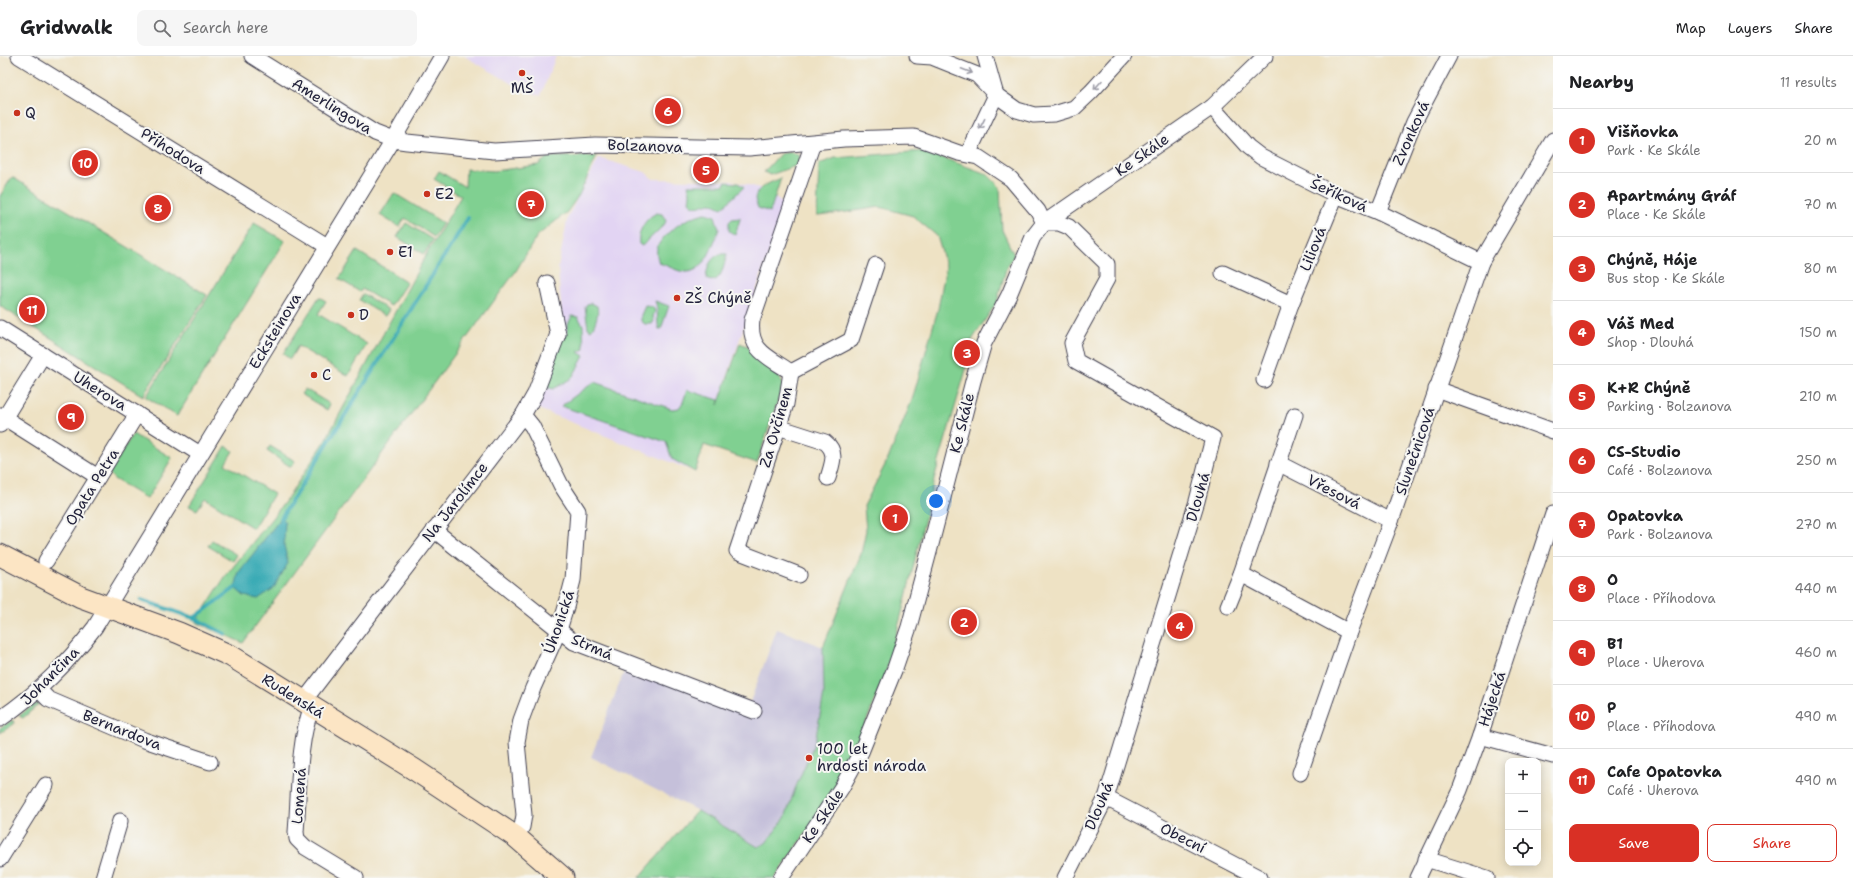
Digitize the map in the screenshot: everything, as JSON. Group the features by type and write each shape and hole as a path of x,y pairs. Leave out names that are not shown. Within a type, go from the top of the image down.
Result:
{"street":[{"name":"Příhodova","path":"19,56 327,246"},
{"name":"Amerlingova","path":"252,56 375,133 393,140"},
{"name":"Ecksteinova","path":"107,606 393,140 442,56"},
{"path":"917,56 932,57 977,75 996,95 1017,110 1034,115 1054,114 1074,108 1124,56"},
{"path":"968,154 996,95 985,56"},
{"name":"Ke Skále","path":"781,878 842,787 861,752 909,627 984,343 1009,295 1033,237 1044,223 1212,107 1264,56"},
{"name":"Zvonková","path":"1378,212 1414,122 1449,56"},
{"name":"Šeříková","path":"1212,107 1248,147 1258,154 1336,194 1378,212 1481,262"},
{"name":"Bolzanova","path":"393,140 494,151 604,145 748,148 844,139 914,138 978,158 1011,179 1038,211 1044,223"},
{"name":"Slunečnicová","path":"1300,773 1349,632 1391,521 1481,262 1553,140"},
{"name":"Za Ovčínem","path":"799,575 737,551 786,404 791,372 755,346 751,332 754,316 813,143"},
{"name":"Liliová","path":"1264,380 1290,304 1336,194"},
{"name":"Dlouhá","path":"1044,223 1059,223 1069,227 1107,264 1107,279 1072,343 1076,361 1213,438 1195,509 1106,798 1065,878"},
{"path":"791,372 851,340 876,265"},
{"path":"1223,273 1290,304"},
{"name":"Na Jarolímce","path":"307,704 434,530 523,415 535,394 558,334 547,283"},
{"name":"Uherova","path":"0,328 200,454"},
{"path":"43,355 1,419 98,477"},
{"path":"1436,389 1553,431"},
{"name":"Opata Petra","path":"46,561 137,414"},
{"name":"Úhonická","path":"516,837 522,827 524,815 517,742 521,720 533,688 559,630 574,580 578,511 561,484 532,426 523,415"},
{"path":"1228,606 1241,574 1295,415"},
{"path":"778,427 825,442 831,446 834,460 828,478"},
{"name":"Vřesová","path":"1278,463 1391,521"},
{"name":"Hájecká","path":"1418,878 1460,790 1480,736 1553,514"},
{"name":"Strmá","path":"434,530 574,642 754,711"},
{"name":"Rudenská","path":"0,555 63,589 179,633 230,656 415,770 516,837 563,878"},
{"path":"1241,574 1349,632"},
{"name":"Johančina","path":"0,719 21,705 60,671 95,627 107,606"},
{"name":"Bernardova","path":"39,690 48,699 124,731 210,762"},
{"name":"Lomená","path":"307,704 307,719 304,736 296,832 297,839 305,847 356,878"},
{"path":"1480,736 1553,756"},
{"path":"0,859 46,785"},
{"name":"Obecní","path":"1106,798 1260,878"},
{"path":"103,878 120,821"},
{"path":"1426,859 1487,878"}],"shaded area":[{"name":"MŠ","path":"464,56 556,56 541,95 527,92"},
{"path":"599,158 645,172 653,179 733,181 741,183 767,190 785,205 695,472 536,408 563,334 558,268 568,216"},
{"path":"777,629 823,647 824,694 815,742 795,789 785,818 766,843 758,847 698,811 591,757 625,669 750,702"}],"green space":[{"path":"924,151 987,174 1000,187 1002,230 1014,255 1006,269 997,302 972,340 965,373 936,472 905,601 886,672 857,745 837,788 775,878 639,878 698,811 758,847 766,843 785,818 795,789 815,742 824,694 823,647 861,554 866,530 864,506 888,459 912,400 938,309 946,266 937,236 913,216 880,207 817,216 819,164 835,158"},
{"path":"791,152 798,155 801,164 770,175 764,172 780,154"},
{"path":"597,156 579,195 567,212 537,236 516,271 243,643 196,622 225,577 284,503 324,443 426,255 461,196 434,179 439,171 465,187 466,169 494,171 538,165 548,157"},
{"path":"12,177 207,295 143,396 0,306 0,196"},
{"path":"781,178 770,212 758,208 755,199 758,191"},
{"path":"725,182 738,183 744,187 722,208 711,203 697,207 689,202 690,193 688,185 724,185"},
{"path":"394,193 443,223 434,237 405,218 399,227 380,215"},
{"path":"657,213 662,214 666,221 664,225 642,246 639,244 639,235 641,230 646,221"},
{"path":"706,213 715,216 719,229 704,262 693,271 686,272 659,263 657,248 663,239 680,224 700,214"},
{"path":"740,218 735,235 729,231 729,222 732,219"},
{"path":"254,223 285,241 177,416 146,397"},
{"path":"406,223 433,240 424,254 397,237"},
{"path":"357,251 407,282 391,306 362,289 360,292 339,279"},
{"path":"720,254 727,254 721,274 715,280 711,281 706,279 709,264 713,258"},
{"path":"363,294 389,310 385,316 359,300"},
{"path":"319,297 326,301 318,314 367,344 348,376 298,346 290,359 283,354"},
{"path":"655,301 669,306 661,329 659,329 658,325"},
{"path":"591,303 597,306 598,311 596,321 591,330 588,328 585,307 587,304"},
{"path":"645,306 653,307 655,311 653,317 654,321 652,324 645,324 641,321 641,315"},
{"path":"572,316 578,317 583,325 584,349 578,352 584,356 572,378 553,389 544,386 563,334 567,336 567,326"},
{"path":"740,343 747,346 760,361 777,371 783,385 757,463 704,445 695,472 672,459 666,442 561,406 594,382 672,409 679,408 683,402 687,390 719,400 718,405"},
{"path":"305,389 330,404 327,410 301,394"},
{"path":"133,434 172,458 147,499 110,475 110,471"},
{"path":"226,446 233,451 225,464 274,494 253,528 205,498 197,510 189,506"},
{"path":"270,446 295,461 291,467 267,451"},
{"path":"212,540 237,555 233,561 208,546"},
{"path":"35,704 39,704 23,718 19,716"},
{"path":"13,720 14,724 0,733 0,728"}],"water":[{"path":"281,518 285,522 284,545 288,563 274,588 258,599 244,596 235,588 239,572"}],"waterway":[{"path":"281,518 468,218"},
{"path":"194,618 235,588"},
{"path":"141,600 194,618 225,634"}],"place":[{"name":"MŠ","path":"522,73"},
{"name":"CS-Studio","path":"668,111"},
{"name":"Q","path":"17,113"},
{"name":"P","path":"85,163"},
{"name":"K+R Chýně","path":"706,170"},
{"name":"E2","path":"427,194"},
{"name":"Opatovka","path":"531,204"},
{"name":"O","path":"158,208"},
{"name":"E1","path":"390,252"},
{"name":"ZŠ Chýně","path":"677,298"},
{"name":"Cafe Opatovka","path":"32,310"},
{"name":"D","path":"351,315"},
{"name":"Chýně, Háje","path":"967,353"},
{"name":"C","path":"314,375"},
{"name":"B1","path":"71,417"},
{"name":"Višňovka","path":"895,518"},
{"name":"Apartmány Gráf","path":"964,622"},
{"name":"Váš Med","path":"1180,626"},
{"name":"100 let hrdosti národa","path":"809,758"}]}
